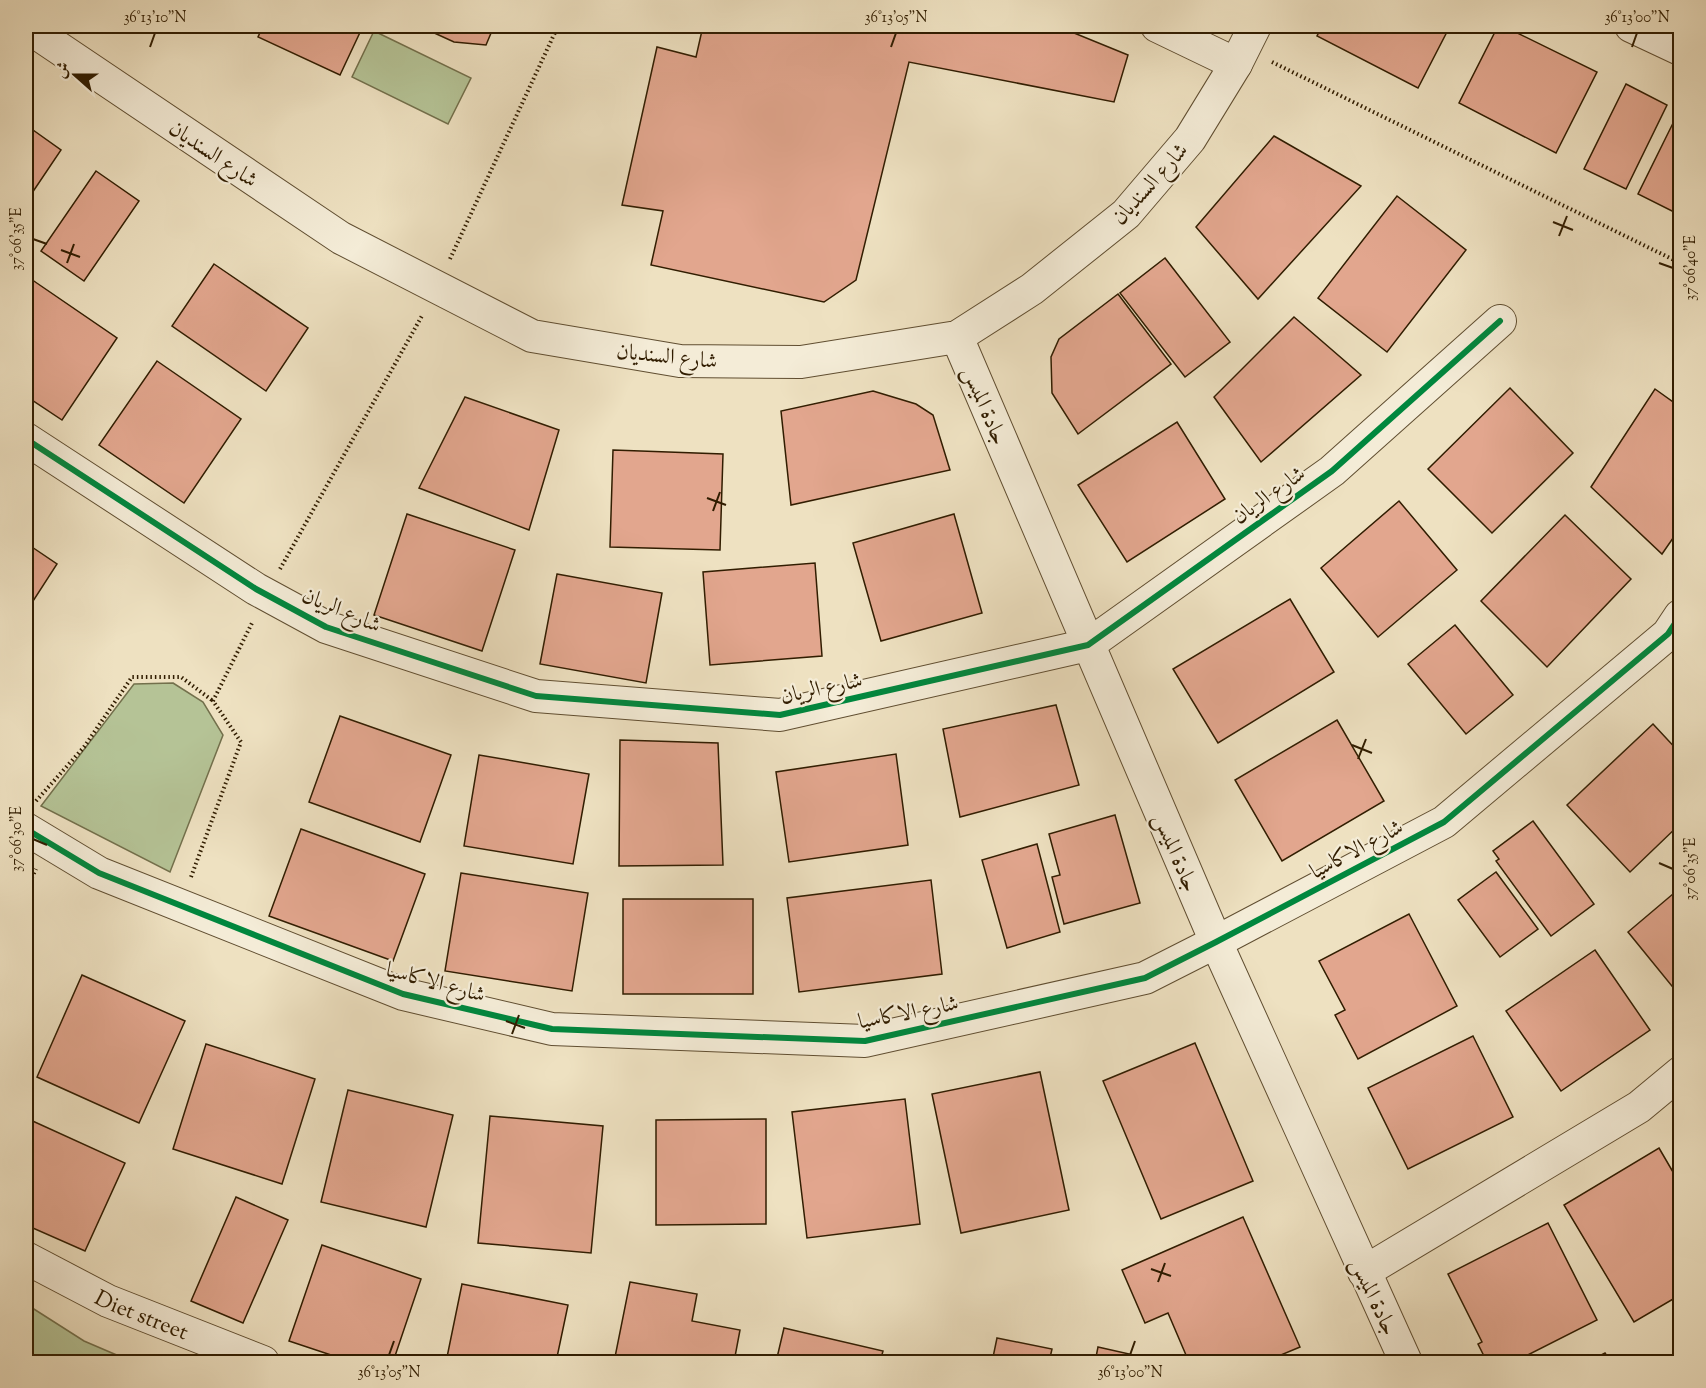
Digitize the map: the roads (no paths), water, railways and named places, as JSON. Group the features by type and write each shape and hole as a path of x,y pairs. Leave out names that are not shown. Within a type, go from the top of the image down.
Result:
{"street":[{"name":"شارع السنديان","path":"26,26 341,238 436,289 532,336 680,361 801,362 957,337 1032,289 1126,214 1190,139 1245,46"},
{"path":"1157,26 1245,46"},
{"path":"1631,26 1680,49"},
{"name":"شارع الريان","path":"26,439 266,594 326,627 536,696 780,716 1088,645 1332,471 1500,321"},
{"name":"جادة الميس","path":"957,337 1216,942 1406,1362"},
{"name":"شارع الاكاسيا","path":"29,817 99,873 403,994 552,1029 865,1041 1144,978 1216,942 1444,822 1668,634 1680,616"},
{"path":"1364,1272 1639,1107 1680,1073"},
{"name":"Diet street","path":"26,1258 108,1301 263,1362"}]}
